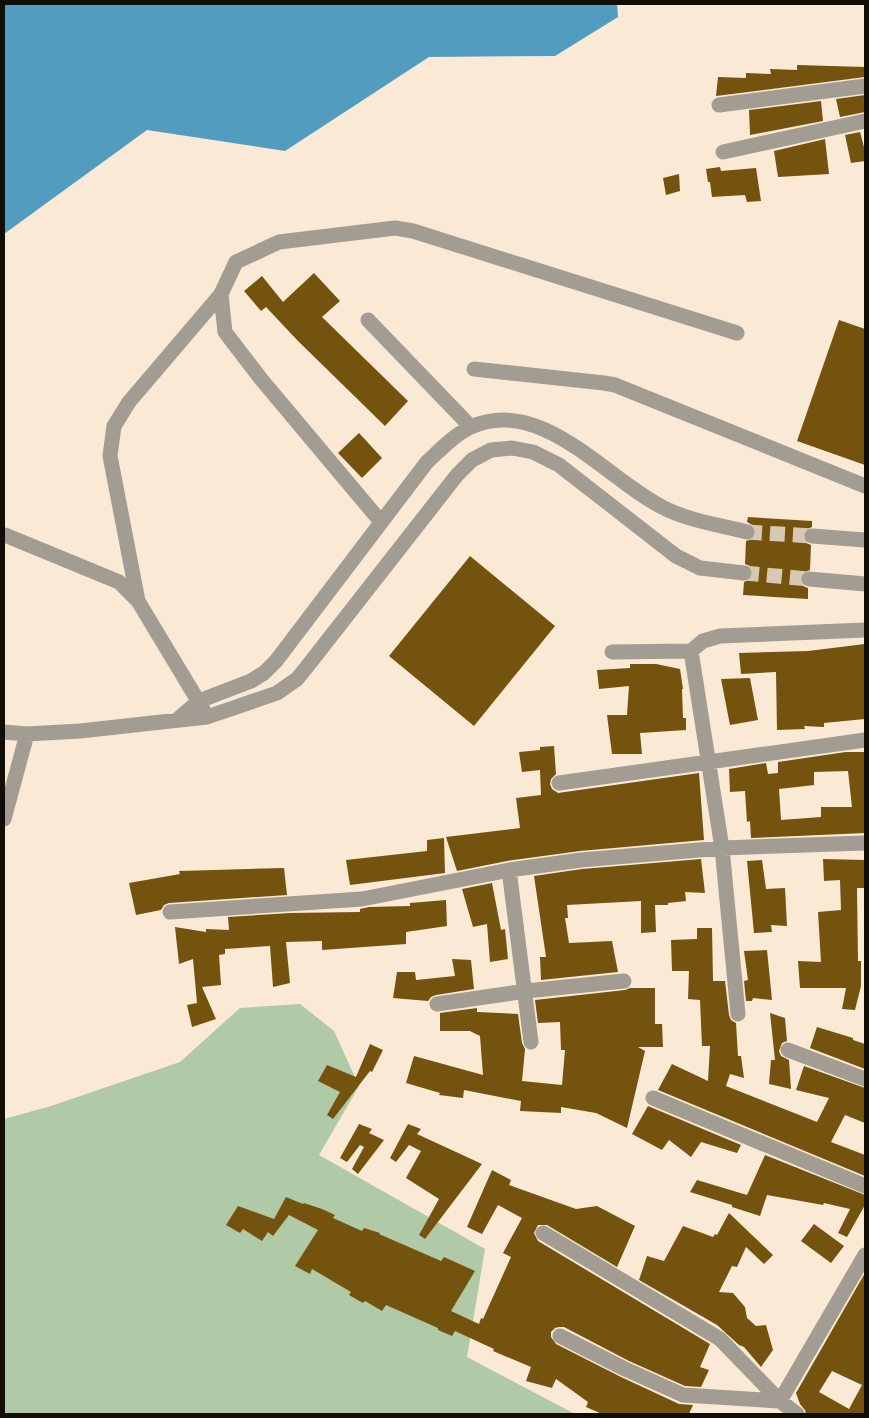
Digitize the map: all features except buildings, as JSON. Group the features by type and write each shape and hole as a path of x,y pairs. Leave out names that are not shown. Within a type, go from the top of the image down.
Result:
{"street":[{"path":"718,105 865,86"},
{"path":"723,152 865,121"},
{"path":"138,601 110,456 114,426 129,402 221,294 236,262 279,242 395,228 414,231 737,333"},
{"path":"221,294 225,332 261,379 381,522"},
{"path":"368,320 472,427"},
{"path":"474,369 604,383 615,386 865,486"},
{"path":"177,720 199,701 251,681 276,661 427,462 448,442 472,427 498,420 526,421 552,431 641,494 667,509 747,532"},
{"path":"4,732 27,734 80,731 207,717 277,693 296,679 458,475 472,460 491,450 512,448 533,452 559,465 676,556 700,568 744,573"},
{"path":"5,535 119,582 138,601 207,717"},
{"path":"812,536 865,540"},
{"path":"809,579 865,584"},
{"path":"612,652 692,651 703,641 720,636 865,630"},
{"path":"692,651 722,848 738,1014"},
{"path":"4,819 27,734"},
{"path":"559,783 865,740"},
{"path":"170,912 362,899 509,870 581,860 722,848 865,843"},
{"path":"509,870 526,991 531,1042"},
{"path":"437,1004 526,991 624,981"},
{"path":"788,1050 865,1079"},
{"path":"653,1098 865,1186"},
{"path":"543,1233 720,1339 780,1401 797,1414"},
{"path":"780,1401 865,1255"},
{"path":"560,1336 625,1369 683,1395 780,1401"}],"green space":[{"path":"300,1004 334,1031 359,1086 319,1155 485,1249 467,1357 575,1414 4,1414 4,1119 51,1106 180,1062 240,1008"}],"water":[{"path":"4,4 617,4 618,17 555,56 429,57 285,151 147,130 4,234"}],"tunnel":[{"path":"747,532 812,536"},
{"path":"744,573 809,579"}]}
